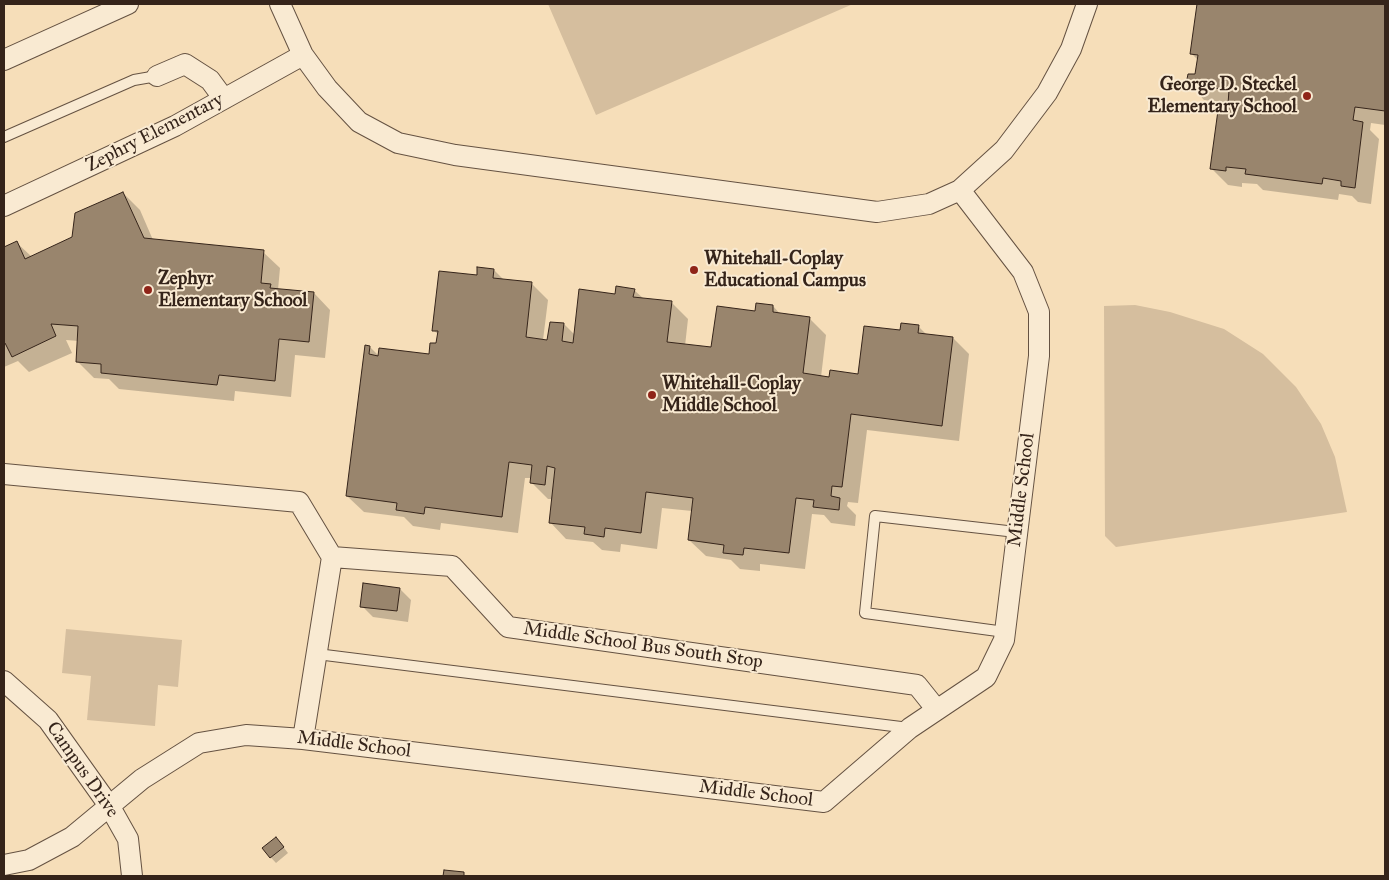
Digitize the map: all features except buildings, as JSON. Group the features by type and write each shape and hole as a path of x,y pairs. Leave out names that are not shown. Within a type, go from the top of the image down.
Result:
{"street":[{"path":"4,60 128,4"},
{"path":"280,4 303,55 328,88 360,122 398,143 455,155 877,212 929,204 960,190 1004,150 1047,93 1071,49 1087,4"},
{"name":"Zephry Elementary","path":"4,206 175,126 303,55"},
{"path":"157,76 184,64 210,80 224,99"},
{"name":"Middle School","path":"4,865 29,860 72,837 142,779 199,743 246,735 303,739 824,802 910,728 986,677 1004,640 1039,356 1039,312 1023,272 960,190"},
{"path":"4,474 299,502 332,557 303,739"},
{"name":"Middle School Bus South Stop","path":"332,557 452,566 508,627 917,685 937,710"},
{"name":"Campus Drive","path":"4,681 48,720 110,807 128,839 132,876"}],"lane":[{"path":"4,137 134,80 157,76"},
{"path":"1005,632 865,613 875,516 1016,532"},
{"path":"317,654 910,728"}],"shaded area":[{"path":"548,4 853,4 596,115"},
{"path":"1135,305 1170,312 1224,329 1263,354 1296,387 1321,424 1335,457 1347,512 1116,547 1105,536 1104,306"},
{"path":"66,629 182,640 178,687 158,685 155,726 87,720 91,676 62,673"}],"place":[{"name":"George D. Steckel Elementary School","path":"1307,96"},
{"name":"Whitehall-Coplay Educational Campus","path":"694,270"},
{"name":"Zephyr Elementary School","path":"148,290"},
{"name":"Whitehall-Coplay Middle School","path":"652,395"}]}
